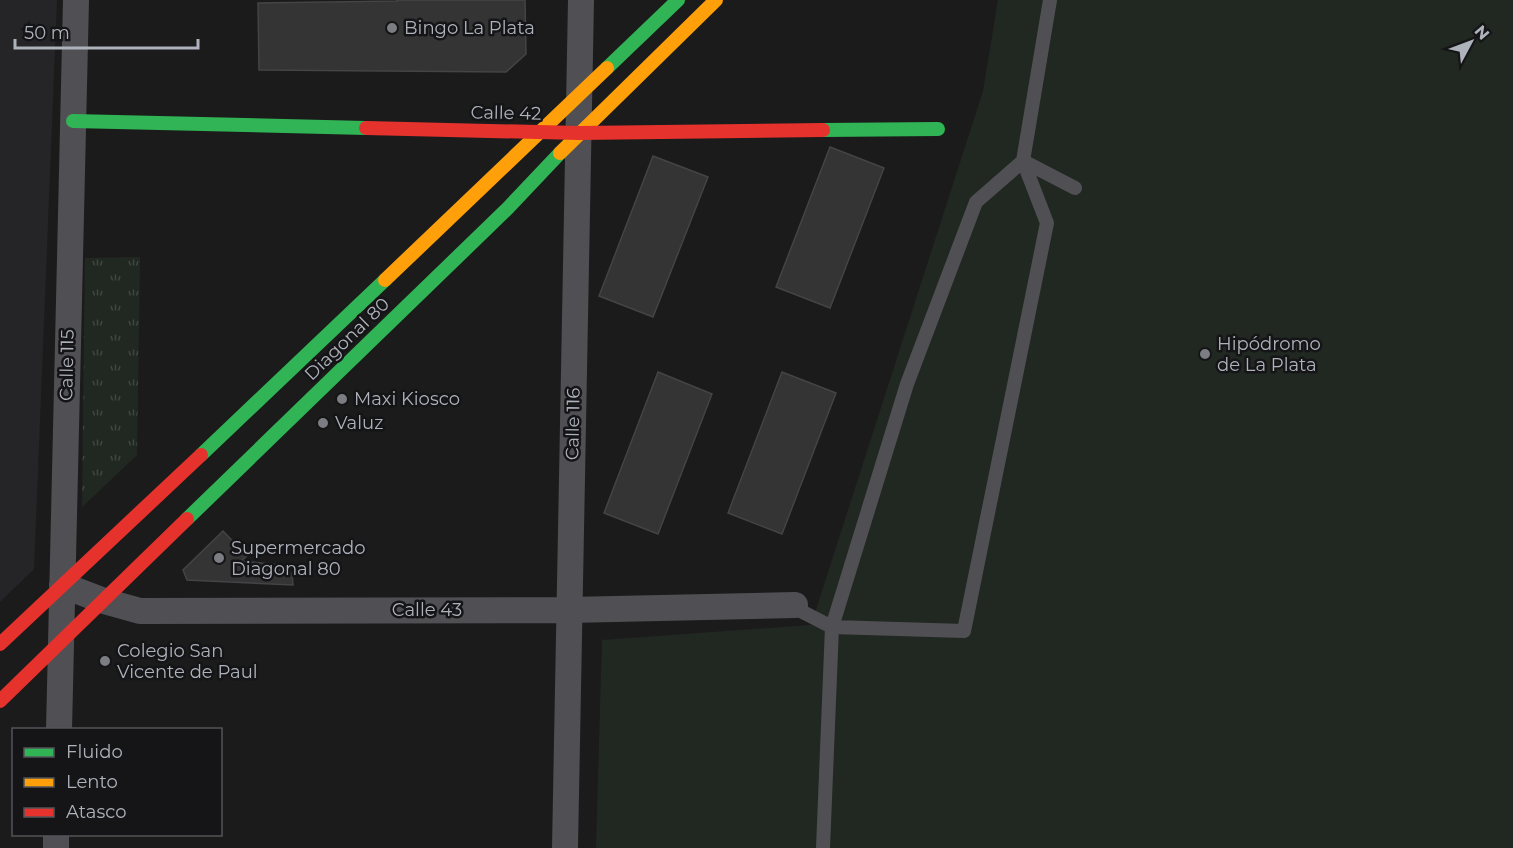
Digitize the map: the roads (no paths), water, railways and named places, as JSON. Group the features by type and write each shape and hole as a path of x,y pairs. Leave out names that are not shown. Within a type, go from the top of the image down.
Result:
{"main road":[{"name":"Diagonal 80","path":"0,644 678,0"},
{"name":"Diagonal 80","path":"0,701 508,208 579,133 716,0"},
{"name":"Calle 42","path":"73,121 579,133 938,129"}],"street":[{"name":"Calle 115","path":"59,728 76,0"},
{"name":"Calle 116","path":"565,848 581,0"},
{"name":"Calle 43","path":"62,585 104,601 140,610 569,610 792,605"}],"lane":[{"path":"792,605 832,627 964,631 1047,224 1023,161 1050,0"},
{"path":"1023,161 1075,188"},
{"path":"823,848 832,627 907,384 976,202 1023,161"}],"place":[{"name":"Bingo La Plata","path":"392,28"},
{"name":"Hipódromo de La Plata","path":"1205,354"},
{"name":"Maxi Kiosco","path":"342,399"},
{"name":"Valuz","path":"323,423"},
{"name":"Supermercado Diagonal 80","path":"219,558"},
{"name":"Colegio San Vicente de Paul","path":"105,661"}]}
